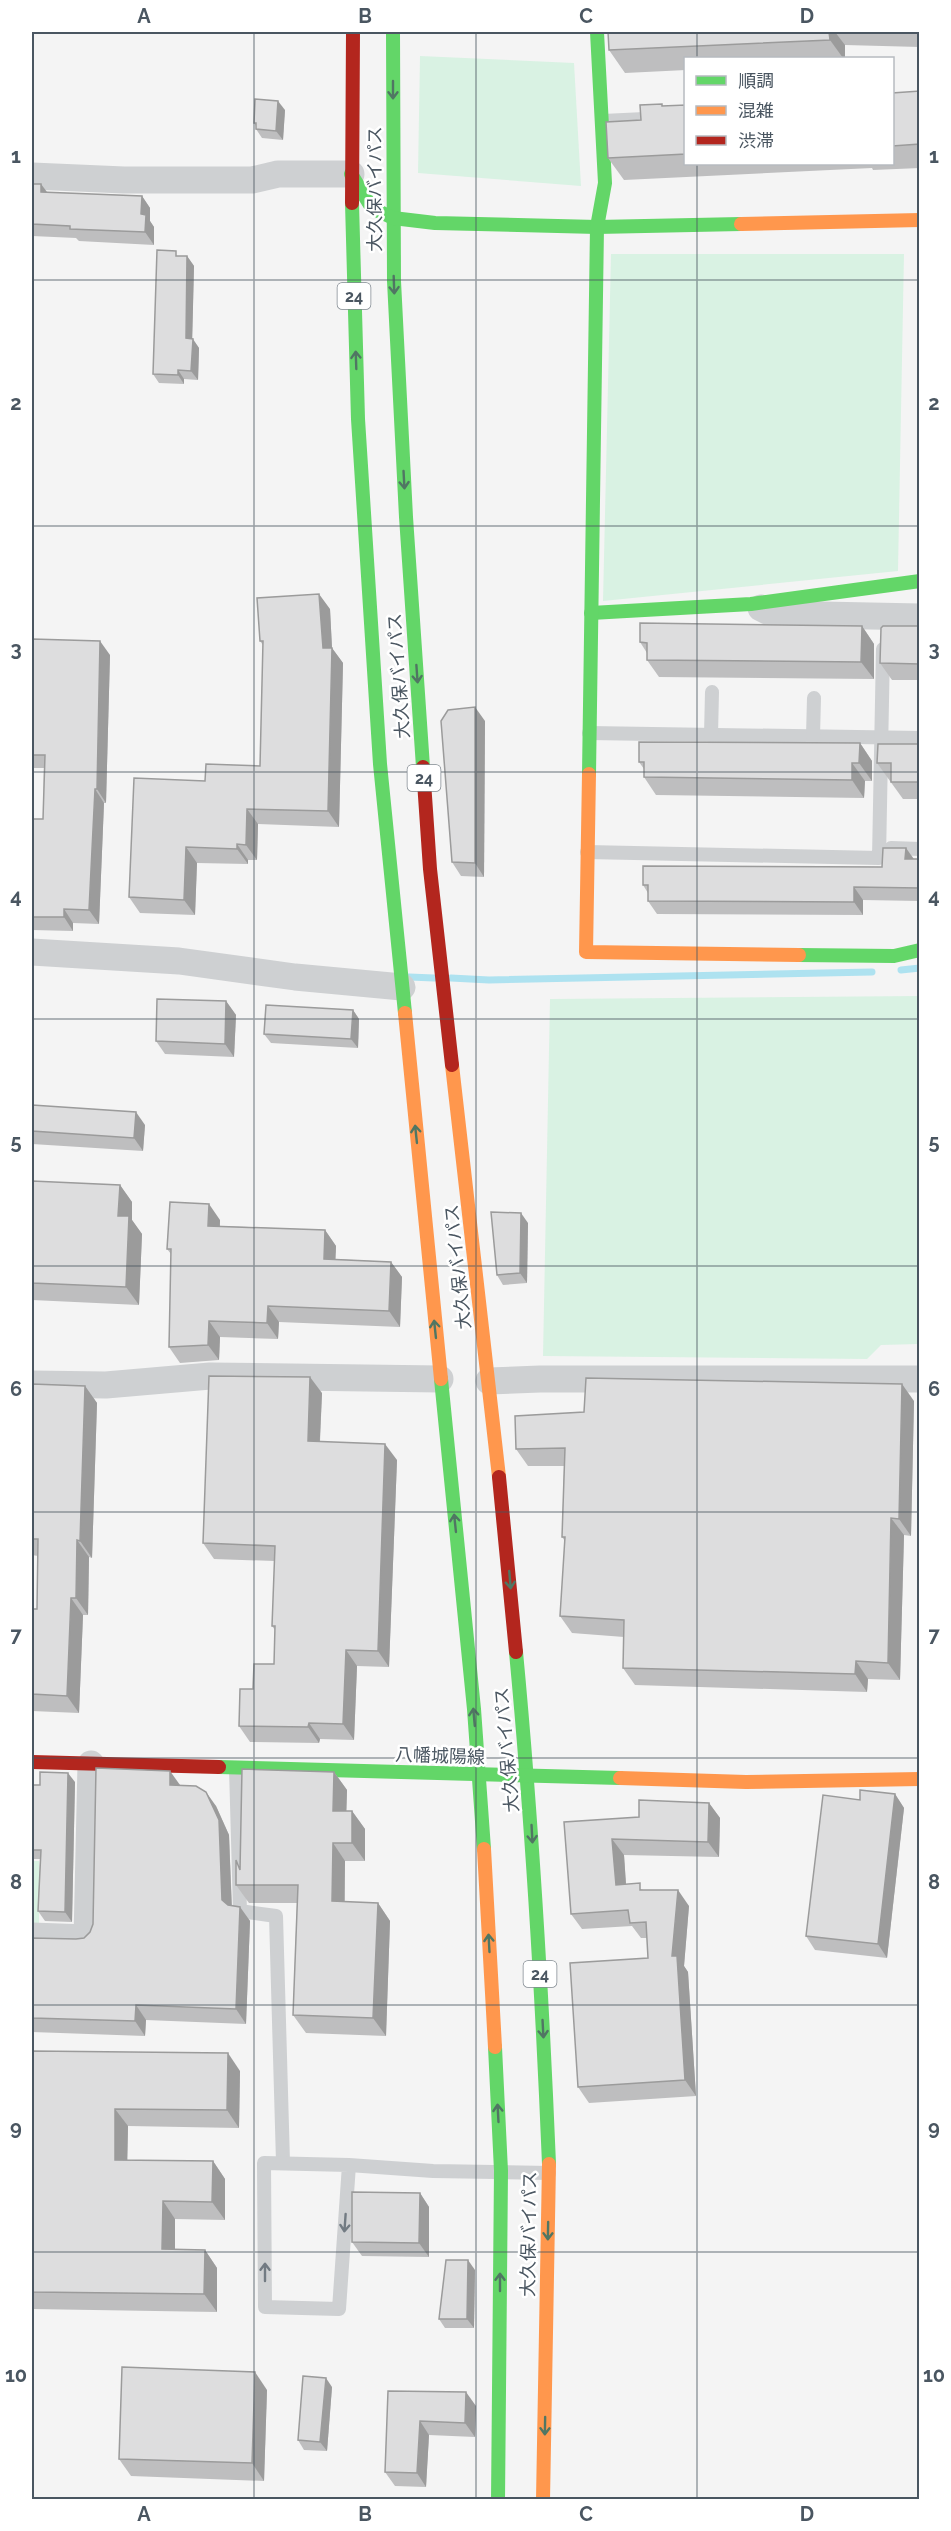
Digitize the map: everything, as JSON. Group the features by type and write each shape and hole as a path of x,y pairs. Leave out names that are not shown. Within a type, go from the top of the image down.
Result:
{"main road":[{"name":"大久保バイパス","path":"353,32 351,174 361,486 380,764 480,1775 501,2171 498,2499"},
{"name":"大久保バイパス","path":"393,32 393,218 405,517 430,869 489,1381 528,1776 544,2037 549,2173 543,2499"},
{"path":"597,32 605,183 597,227 586,952 894,956 920,950"},
{"path":"351,174 372,208 393,218 435,223 597,227 920,220"},
{"path":"591,613 751,604 920,581"},
{"name":"八幡城陽線","path":"32,1762 746,1782 920,1779"}],"street":[{"path":"32,176 124,180 252,180 278,174 351,174"},
{"path":"751,604 773,614 884,628 920,617"},
{"path":"32,952 179,961 295,978 402,987"},
{"path":"32,1384 106,1385 210,1376 440,1379"},
{"path":"489,1381 920,1379"},
{"path":"32,1936 87,1938 91,1764"}],"lane":[{"path":"603,121 684,117"},
{"path":"587,852 879,858 884,628"},
{"path":"711,735 712,692"},
{"path":"813,736 814,698"},
{"path":"589,733 920,738"},
{"path":"879,848 920,849"},
{"path":"236,1768 240,1911 276,1916 283,2162"},
{"path":"349,2165 339,2309 265,2307 264,2163 349,2165 433,2171 549,2173"}],"green space":[{"path":"420,56 574,63 581,186 418,173"},
{"path":"611,254 904,254 898,571 603,601"},
{"path":"919,996 919,1344 881,1345 867,1359 543,1356 550,999"},
{"path":"32,1861 39,1861 39,1927 32,1927"}],"building":[{"path":"608,32 829,32 830,40 609,50"},
{"path":"920,91 920,144 894,146 894,93"},
{"path":"255,99 278,101 276,131 256,129"},
{"path":"640,105 684,105 684,154 608,158 606,122 641,120"},
{"path":"32,184 41,184 41,192 142,196 141,214 146,215 145,232 70,229 70,226 32,224"},
{"path":"157,250 176,251 176,256 187,256 186,338 193,339 191,371 178,370 178,375 153,374"},
{"path":"319,594 323,648 332,648 328,811 247,809 246,845 237,844 237,849 186,847 184,900 129,897 134,778 205,781 206,764 260,766 263,641 260,641 257,598"},
{"path":"640,623 862,626 861,662 647,660 647,643 640,642"},
{"path":"883,626 920,626 920,664 880,663 881,628"},
{"path":"32,639 100,641 97,789 95,789 89,910 64,909 64,917 32,917 32,819 43,819 45,755 32,755"},
{"path":"475,707 475,863 452,862 441,721 448,710"},
{"path":"639,742 860,743 859,763 852,763 852,780 644,777 644,762 639,762"},
{"path":"878,744 920,744 920,782 891,782 891,763 877,763"},
{"path":"883,848 906,848 905,859 920,859 920,888 854,887 854,902 648,901 648,885 643,885 643,866 882,867"},
{"path":"157,999 226,1001 225,1044 156,1041"},
{"path":"266,1005 353,1010 351,1039 264,1034"},
{"path":"32,1105 136,1112 134,1138 32,1131"},
{"path":"32,1181 120,1185 118,1216 129,1216 126,1287 32,1283"},
{"path":"170,1202 209,1204 208,1226 325,1230 324,1259 391,1262 389,1311 268,1306 267,1323 209,1321 208,1345 169,1347 171,1249 167,1249"},
{"path":"491,1212 521,1213 520,1273 497,1275"},
{"path":"209,1376 310,1377 308,1441 385,1444 378,1651 346,1650 343,1724 309,1723 308,1727 239,1726 240,1689 253,1689 254,1664 274,1664 275,1626 272,1626 275,1546 203,1543"},
{"path":"586,1378 902,1384 899,1519 891,1518 888,1663 856,1661 855,1674 623,1668 624,1620 560,1616 565,1537 562,1537 565,1448 516,1449 515,1416 584,1412"},
{"path":"32,1384 85,1386 80,1541 77,1540 76,1598 71,1598 67,1696 32,1694 32,1609 37,1609 38,1539 32,1539"},
{"path":"96,1768 170,1771 170,1785 196,1786 206,1792 219,1820 222,1900 228,1905 240,1907 236,2009 136,2005 135,2021 32,2018 32,1938 84,1938 90,1932 93,1924"},
{"path":"242,1769 334,1772 333,1811 352,1811 352,1843 333,1843 332,1901 378,1903 373,2018 293,2015 298,1885 236,1885 236,1860 240,1870"},
{"path":"40,1772 68,1773 65,1912 38,1911 41,1850 32,1850 32,1785 40,1785"},
{"path":"860,1790 895,1794 878,1944 806,1936 823,1795 860,1800"},
{"path":"639,1800 709,1803 708,1842 612,1839 616,1885 640,1883 640,1890 678,1890 672,1956 677,1956 685,2080 578,2087 570,1963 648,1958 646,1922 630,1923 628,1910 571,1914 564,1822 639,1817"},
{"path":"32,2051 228,2053 227,2110 115,2109 115,2160 213,2161 212,2202 163,2201 162,2249 205,2250 204,2294 32,2292"},
{"path":"352,2192 420,2193 419,2243 352,2242"},
{"path":"446,2260 468,2260 467,2319 439,2319"},
{"path":"122,2367 255,2372 252,2463 119,2459"},
{"path":"303,2376 326,2378 320,2442 298,2440"},
{"path":"388,2391 466,2392 465,2423 420,2421 417,2473 385,2472"}],"waterway":[{"path":"901,970 920,968"},
{"path":"451,978 489,980 872,972"},
{"path":"409,977 434,978"}],"traffic: fast":[{"path":"393,32 394,281 406,517 423,767"},
{"path":"589,774 597,227 605,183 597,32"},
{"path":"351,174 372,208 393,218 435,223 597,227 741,224"},
{"path":"352,203 358,419 380,764 405,1013"},
{"path":"591,613 751,604 920,581"},
{"path":"799,955 894,956 920,950"},
{"path":"441,1379 474,1709 484,1849"},
{"path":"516,1652 536,1908 549,2164"},
{"path":"219,1767 620,1778"},
{"path":"495,2047 501,2171 498,2500"}],"traffic: slow":[{"path":"741,224 920,220"},
{"path":"589,774 586,952 799,955"},
{"path":"405,1013 441,1379"},
{"path":"452,1065 499,1477"},
{"path":"620,1778 746,1782 920,1779"},
{"path":"484,1849 495,2047"},
{"path":"543,2500 549,2164"}],"traffic: jam":[{"path":"352,203 353,32"},
{"path":"423,767 430,869 452,1065"},
{"path":"499,1477 516,1652"},
{"path":"32,1762 219,1767"}]}
